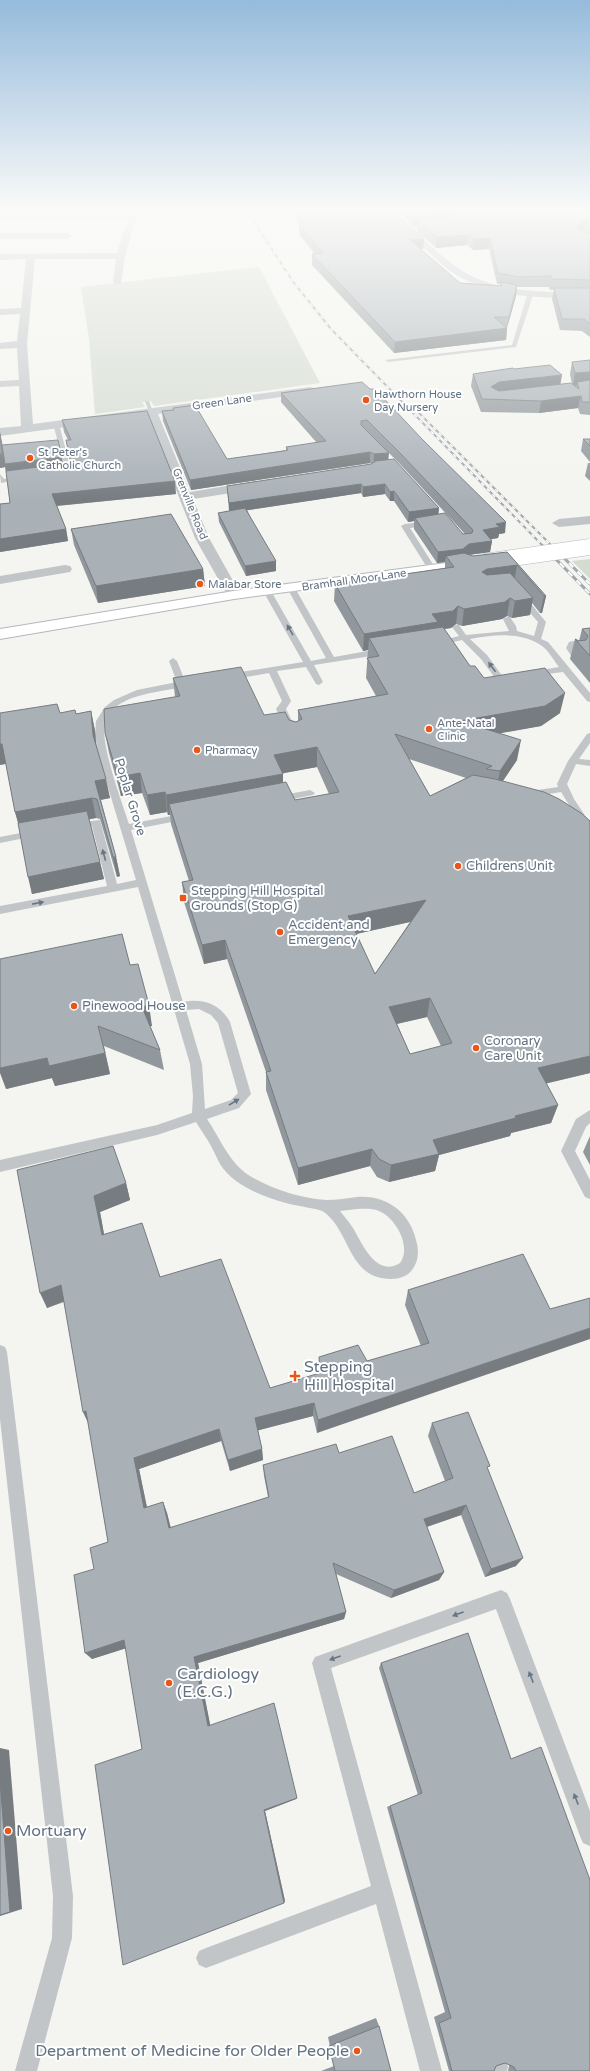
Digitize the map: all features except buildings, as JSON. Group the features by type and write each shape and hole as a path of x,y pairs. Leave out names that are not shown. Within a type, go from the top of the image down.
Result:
{"street":[{"path":"25,308 22,344 23,383 27,428"},
{"path":"0,312 25,311"},
{"path":"0,346 22,344"},
{"path":"0,384 23,383"},
{"name":"Green Lane","path":"0,432 56,424 149,406 325,388"},
{"name":"Grenville Road","path":"149,406 202,538 234,595"},
{"path":"186,496 271,483"},
{"path":"559,523 590,520"},
{"name":"Bramhall Moor Lane","path":"0,634 234,595 590,547"},
{"path":"0,580 65,569"}],"lane":[{"path":"388,360 514,346 526,308"},
{"path":"54,474 70,473 56,424"},
{"path":"0,478 31,477"},
{"path":"432,569 405,526 439,521"},
{"path":"291,588 331,660"},
{"path":"267,591 319,682"},
{"path":"515,591 542,622 536,639"},
{"path":"506,619 512,626 512,632"},
{"path":"456,627 464,638 484,657 501,680 565,669"},
{"path":"425,644 512,632 536,639 545,644 590,699"},
{"path":"577,658 570,648 572,644 583,642 590,643"},
{"path":"218,678 394,650"},
{"path":"173,661 182,684"},
{"path":"272,670 287,701 281,709 295,738"},
{"name":"Poplar Grove","path":"196,682 182,684 117,702 107,710 101,721 100,730 103,754 140,883 196,1064 199,1096 198,1115"},
{"path":"590,736 573,762 562,784 563,789 590,830"},
{"path":"573,762 590,763"},
{"path":"523,794 563,789"},
{"path":"264,802 310,793"},
{"path":"125,828 195,815"},
{"path":"64,828 96,822 113,888"},
{"path":"0,840 49,831"},
{"path":"0,910 140,883"},
{"path":"0,1166 157,1130 198,1115 235,1104 245,1094 224,1022 219,1014 205,1005 191,1004 179,1007"},
{"path":"198,1115 218,1145 225,1161 235,1173 270,1192 296,1201 327,1206 372,1203 381,1205 389,1210 399,1220 411,1244 411,1256 407,1266 398,1272 388,1274 377,1271 366,1263 345,1228 327,1206"},
{"path":"590,1115 581,1123 568,1151 590,1193"},
{"path":"0,1352 63,1896 62,1938 26,2071"},
{"path":"431,2071 381,1892 321,1663 501,1599 590,1836"},
{"path":"206,1958 381,1892"}],"shaded area":[{"path":"84,308 280,308 320,383 154,406 151,401 142,402 145,407 95,414 89,339"},
{"path":"590,559 590,579 572,561"}],"railway":[{"path":"314,308 331,329 544,547"},
{"path":"416,410 590,584"},
{"path":"543,546 590,594"}],"place":[{"name":"Hawthorn House Day Nursery","path":"366,400"},
{"name":"St Peter's Catholic Church","path":"30,458"},
{"name":"Malabar Store","path":"200,584"},
{"name":"Ante-Natal Clinic","path":"429,729"},
{"name":"Pharmacy","path":"197,750"},
{"name":"Childrens Unit","path":"458,866"},
{"name":"Stepping Hill Hospital Grounds (Stop G)","path":"183,898"},
{"name":"Accident and Emergency","path":"280,932"},
{"name":"Pinewood House","path":"74,1006"},
{"name":"Coronary Care Unit","path":"476,1048"},
{"name":"Stepping Hill Hospital","path":"295,1376"},
{"name":"Cardiology (E.C.G.)","path":"169,1683"},
{"name":"Mortuary","path":"8,1831"},
{"name":"Department of Medicine for Older People","path":"357,2051"}]}
